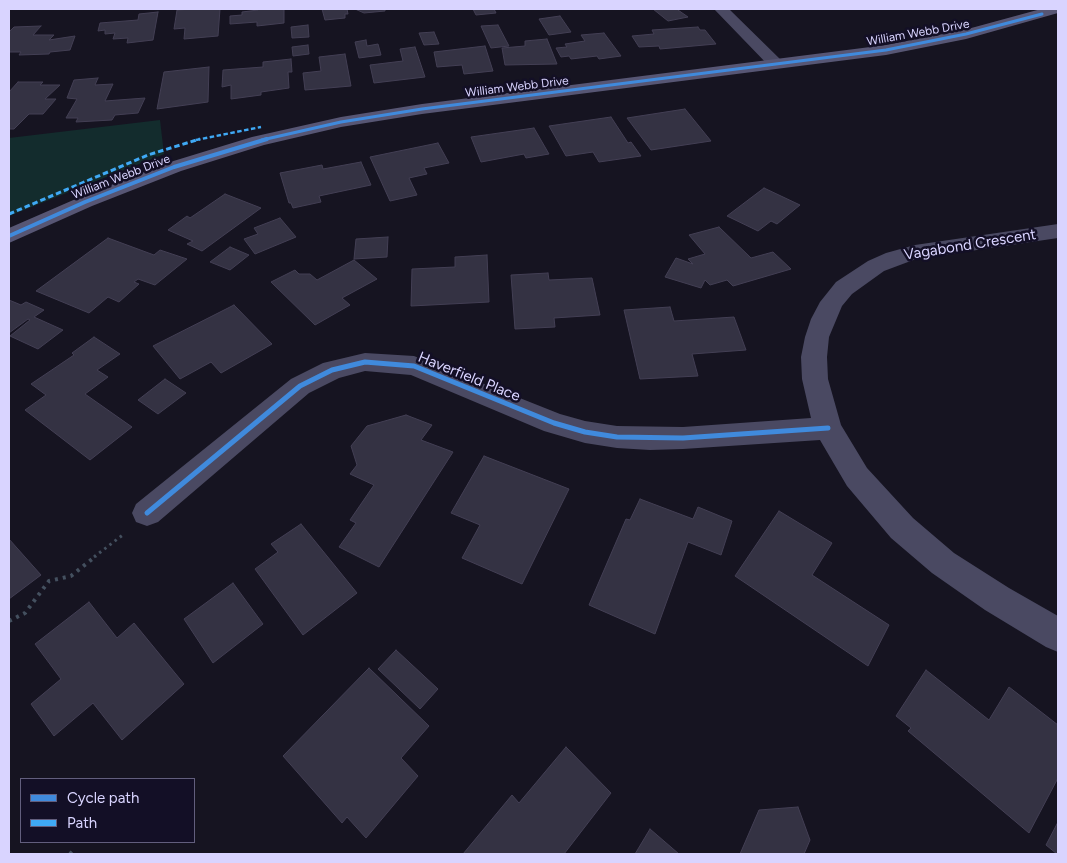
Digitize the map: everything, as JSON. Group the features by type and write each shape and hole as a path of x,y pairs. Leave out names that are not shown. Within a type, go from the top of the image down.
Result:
{"main road":[{"name":"William Webb Drive","path":"9,236 85,202 174,167 259,141 301,131 422,109 776,64 927,42 1001,26 1056,9"}],"street":[{"path":"721,9 776,64"},
{"name":"Vagabond Crescent","path":"1058,231 915,252 876,266 844,288 832,302 823,319 817,337 814,357 818,395 828,428 858,477 878,502 931,553 962,577 1058,635"},
{"name":"Haverfield Place","path":"147,513 300,386 332,370 365,362 414,366 554,423 617,437 650,439 684,438 828,428"}],"path":[{"path":"9,621 25,613 49,581 71,576 104,552 147,513"},
{"path":"69,843 81,854"},
{"path":"70,854 74,849"}],"green space":[{"path":"160,120 164,154 9,216 9,138"}],"building":[{"path":"220,9 218,36 184,39 185,28 174,29 177,10"},
{"path":"258,9 284,9 284,23 257,26 257,22 230,24 230,16 242,15 242,12"},
{"path":"322,9 347,9 348,14 345,14 345,18 325,20"},
{"path":"355,9 385,9 385,11 364,13"},
{"path":"473,9 494,9 496,13 476,15"},
{"path":"653,9 680,9 678,10 688,17 668,21"},
{"path":"158,12 153,40 127,43 128,38 113,39 115,33 105,34 105,30 98,31 100,23 138,20 139,14"},
{"path":"560,16 571,32 549,35 539,19"},
{"path":"308,25 309,37 292,38 291,27"},
{"path":"498,25 509,46 491,48 481,26"},
{"path":"41,26 33,35 54,35 49,40 75,36 70,50 50,52 49,54 19,55 21,52 9,52 9,32 14,27"},
{"path":"698,27 700,30 705,30 716,44 660,49 659,46 639,47 632,36 654,34 652,30"},
{"path":"434,32 439,44 424,45 419,33"},
{"path":"604,33 621,56 599,59 597,56 571,59 569,56 561,57 556,48 567,47 565,44 585,41 581,35"},
{"path":"547,39 557,64 505,65 502,48 525,46 525,41"},
{"path":"366,40 367,46 378,44 381,55 359,58 355,42"},
{"path":"308,45 309,54 293,56 292,47"},
{"path":"485,46 493,71 464,74 462,65 437,67 434,52"},
{"path":"415,47 425,77 374,83 370,65 403,61 400,49"},
{"path":"345,54 351,86 305,90 303,73 321,71 319,57"},
{"path":"291,59 292,72 288,72 289,88 261,92 261,95 231,99 231,85 222,87 223,70 263,67 263,62"},
{"path":"209,67 208,102 157,109 164,72"},
{"path":"98,78 95,85 113,84 105,101 145,98 138,113 115,115 112,120 76,122 78,118 66,118 77,99 67,98 74,80"},
{"path":"18,82 43,82 40,85 60,85 45,99 56,99 43,114 29,114 14,129 9,129 9,92"},
{"path":"685,109 711,141 651,150 627,118"},
{"path":"611,117 628,143 631,142 641,156 599,162 593,152 566,156 549,126"},
{"path":"534,128 549,154 526,158 524,154 481,162 471,137"},
{"path":"438,143 449,163 424,168 427,174 409,178 417,195 390,201 370,157"},
{"path":"361,162 371,185 319,196 321,202 293,208 291,203 289,203 280,173 322,165 323,169"},
{"path":"764,188 800,205 777,224 771,221 758,231 727,216"},
{"path":"225,194 261,208 202,251 187,244 193,241 168,230 187,216 190,218"},
{"path":"280,218 296,237 255,254 244,239 258,234 254,228"},
{"path":"719,227 751,258 773,252 791,269 733,286 727,280 710,285 705,280 701,288 665,277 676,258 693,264 688,259 705,254 689,235"},
{"path":"388,237 387,257 354,259 356,239"},
{"path":"108,238 154,255 160,250 187,259 155,285 138,279 134,282 139,284 119,302 108,297 89,313 36,291"},
{"path":"230,247 249,255 230,270 210,262"},
{"path":"487,255 489,302 411,306 412,269 455,267 455,257"},
{"path":"354,260 377,279 342,298 350,305 315,325 271,282 295,270 299,274 310,274 317,280"},
{"path":"548,273 549,280 592,278 600,315 554,318 555,327 515,329 511,275"},
{"path":"9,300 21,305 26,302 44,310 34,317 63,330 38,349 10,336 30,320 28,319 9,333"},
{"path":"234,305 272,344 221,373 211,362 180,379 153,346"},
{"path":"670,307 674,321 734,317 746,350 692,354 698,376 640,379 624,310"},
{"path":"94,337 120,354 97,370 108,377 85,394 132,427 90,460 25,410 46,395 31,384 74,355 72,353"},
{"path":"165,379 186,393 158,414 138,400"},
{"path":"406,415 432,425 421,440 453,452 379,567 339,547 356,523 350,520 374,485 350,474 357,465 351,446 367,426"},
{"path":"484,456 569,489 522,584 462,558 480,525 451,513"},
{"path":"640,499 693,519 698,507 732,521 721,555 688,542 655,634 589,605 626,519 630,520"},
{"path":"779,511 832,543 812,575 889,625 868,666 735,576"},
{"path":"301,524 357,593 303,635 255,569 278,552 271,544"},
{"path":"9,539 41,575 9,599"},
{"path":"233,583 263,624 213,663 184,619"},
{"path":"89,602 117,638 134,623 184,684 122,740 93,703 54,736 31,704 61,679 35,644"},
{"path":"396,650 438,689 420,709 378,669"},
{"path":"369,668 429,726 401,758 418,776 366,838 347,817 342,823 283,756"},
{"path":"926,670 989,720 1009,687 1058,725 1058,778 1029,833 908,731 911,728 896,716"},
{"path":"566,747 611,793 564,854 463,854 512,795 519,803"},
{"path":"798,807 810,840 804,854 740,854 759,810"},
{"path":"1058,822 1058,854 1057,854 1046,845"},
{"path":"650,829 679,854 635,854"}],"marked path":[{"path":"9,214 148,155 203,138 261,127"}],"cycle path":[{"path":"9,236 85,202 174,167 259,141 341,122 422,109 886,50 966,34 1042,14"},
{"path":"147,513 300,386 332,370 365,362 414,366 554,423 585,432 617,437 683,438 828,428"}]}
